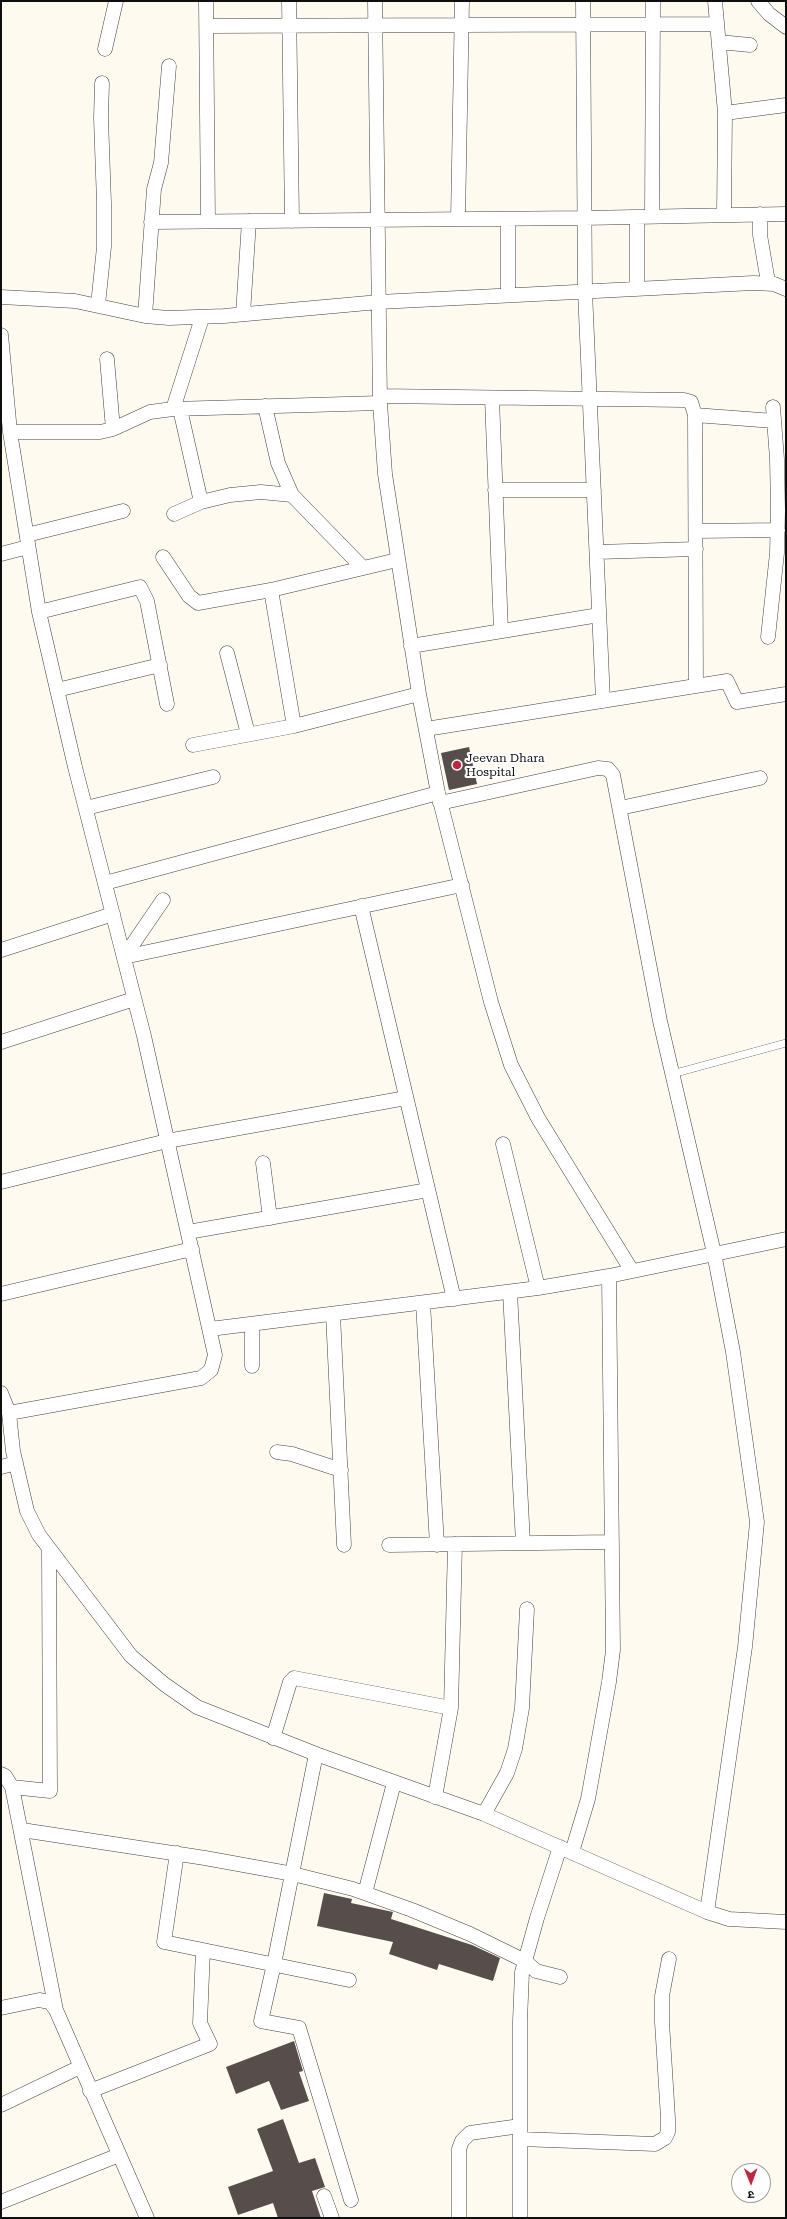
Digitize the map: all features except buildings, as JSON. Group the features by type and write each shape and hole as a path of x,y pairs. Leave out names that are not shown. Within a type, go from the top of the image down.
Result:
{"street":[{"path":"105,49 116,1"},
{"path":"206,1 208,221"},
{"path":"289,1 292,221"},
{"path":"375,1 380,399 385,474 411,646 439,798 492,1008 511,1065 538,1118 632,1271"},
{"path":"458,219 462,1"},
{"path":"583,1 585,291 603,701"},
{"path":"652,216 653,1"},
{"path":"715,1 725,113 724,215"},
{"path":"758,1 769,14 786,27"},
{"path":"207,26 376,24 717,24"},
{"path":"719,42 750,45"},
{"path":"145,316 154,189 161,163 169,66"},
{"path":"98,305 104,247 101,118 102,83"},
{"path":"725,113 786,104"},
{"path":"760,214 760,235 768,282 780,286"},
{"path":"151,222 584,218 786,214"},
{"path":"637,217 637,289"},
{"path":"508,218 508,296"},
{"path":"243,314 249,221"},
{"path":"1,297 75,301 145,316 202,318 379,302 752,283 780,286"},
{"path":"200,502 177,409 202,318"},
{"path":"1,335 10,432 39,612 134,999 215,1355 211,1370 201,1378 9,1413"},
{"path":"107,359 113,429"},
{"path":"492,398 501,631"},
{"path":"10,432 100,432 113,429 150,412 177,409 265,406 380,399 492,398 684,400 691,402 696,415 696,686"},
{"path":"265,406 278,463 292,495 364,568"},
{"path":"696,415 773,414 782,511 778,530 774,595 768,637"},
{"path":"495,490 594,490"},
{"path":"174,514 200,502 230,495 261,492 292,495"},
{"path":"1,554 28,541 123,511"},
{"path":"696,531 778,530"},
{"path":"597,552 696,548"},
{"path":"163,557 189,596 198,603 271,590 397,560"},
{"path":"39,612 140,587 147,601 167,704"},
{"path":"271,590 294,726"},
{"path":"411,646 599,615"},
{"path":"227,653 248,734"},
{"path":"57,690 160,665"},
{"path":"426,729 727,681 738,702 786,694"},
{"path":"193,745 294,726 419,694"},
{"path":"105,883 439,798 598,768 608,769 614,775 660,1021 714,1253 733,1352 757,1522 745,1647 707,1912"},
{"path":"86,808 213,777"},
{"path":"620,808 760,778"},
{"path":"124,957 462,885"},
{"path":"124,957 163,900"},
{"path":"361,906 454,1299"},
{"path":"1,950 113,914"},
{"path":"1,1042 134,999"},
{"path":"1,1182 167,1141 406,1098"},
{"path":"503,1144 538,1288"},
{"path":"263,1163 270,1218"},
{"path":"188,1232 428,1190"},
{"path":"210,1329 538,1288 609,1276 786,1239"},
{"path":"1,1294 192,1249"},
{"path":"520,2218 520,2020 522,1972 537,1918 588,1800 609,1682 613,1650 609,1276"},
{"path":"510,1292 523,1543"},
{"path":"423,1303 437,1545"},
{"path":"333,1314 344,1545"},
{"path":"252,1324 252,1366"},
{"path":"1,1393 9,1413 16,1463 27,1511 39,1535 131,1656 164,1684 197,1707 273,1738 394,1783 484,1814 707,1912 729,1919 786,1922"},
{"path":"277,1452 292,1454 341,1470"},
{"path":"1,1467 16,1463"},
{"path":"390,1545 612,1542"},
{"path":"435,1797 451,1708 455,1544"},
{"path":"12,1787 50,1791 49,1548"},
{"path":"484,1814 507,1773 515,1749 522,1708 527,1609"},
{"path":"273,1738 290,1682 294,1678 451,1708"},
{"path":"316,1754 293,1874 261,2020 299,2028 351,2200"},
{"path":"1,1774 5,1776 12,1787 22,1830 56,2010 90,2091 147,2218"},
{"path":"365,1893 394,1783"},
{"path":"22,1830 177,1853 293,1874 365,1893 462,1931 525,1962 536,1971 560,1977"},
{"path":"177,1853 164,1942 349,1980"},
{"path":"90,2091 210,2044 200,2023 203,1950"},
{"path":"459,2218 459,2150 462,2141 470,2133 520,2133 656,2144 665,2138 668,2132 668,2118 662,2022 662,1996 668,1959"},
{"path":"1,2008 39,2000 50,2002 56,2010"},
{"path":"1,2105 80,2067"},
{"path":"1,2202 118,2155"},
{"path":"324,2196 332,2218"}],"lane":[{"path":"672,1074 786,1043"}],"place":[{"name":"Jeevan Dhara Hospital","path":"457,765"}]}
